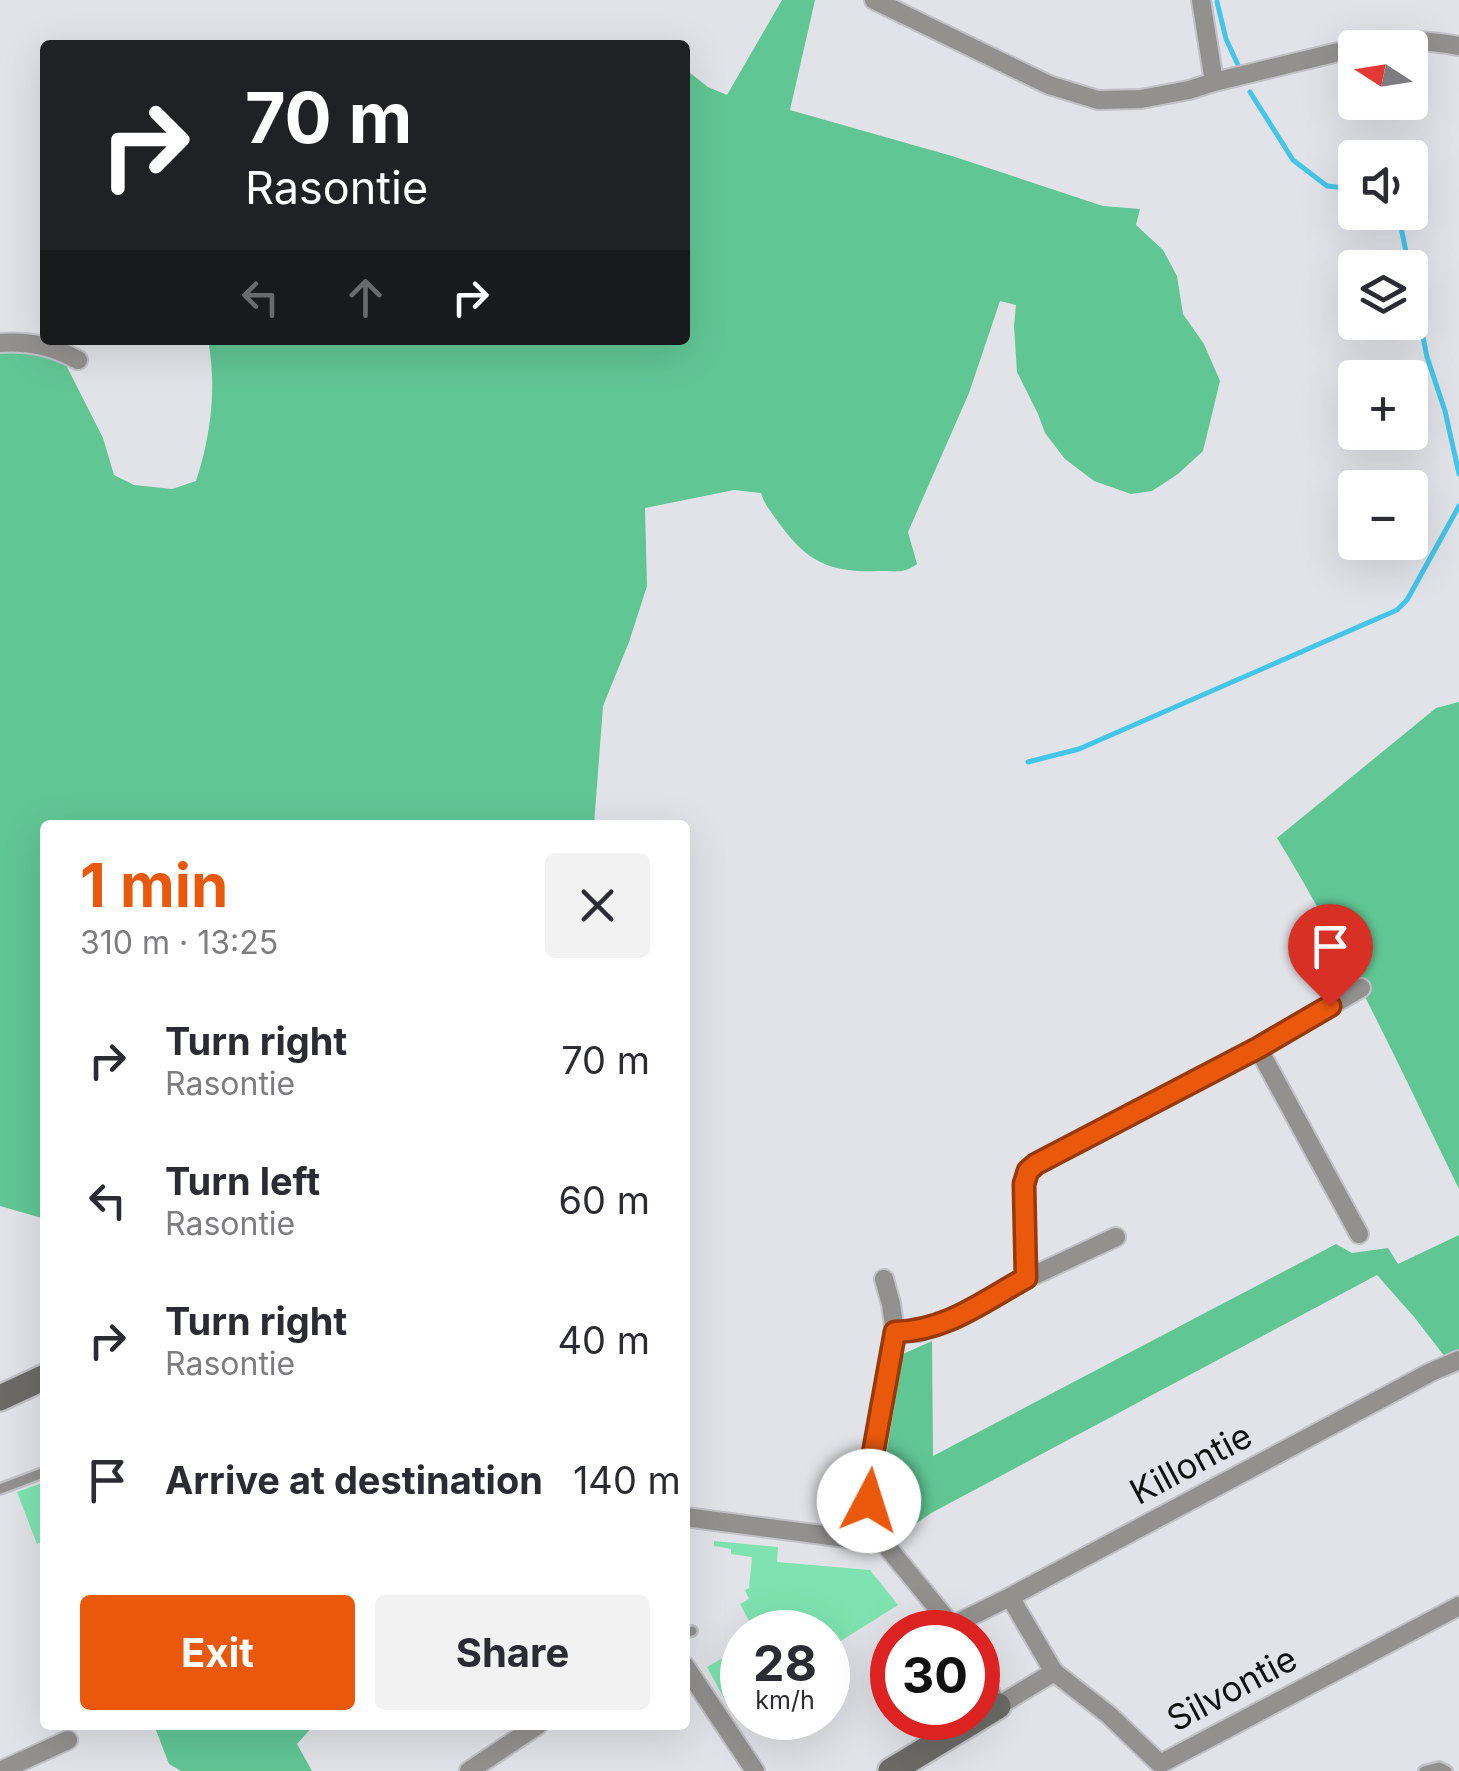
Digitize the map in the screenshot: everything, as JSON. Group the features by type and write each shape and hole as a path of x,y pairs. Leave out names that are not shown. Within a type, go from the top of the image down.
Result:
{"street":[{"path":"874,0 1049,86 1098,100 1141,99 1189,90 1338,52"},
{"path":"1201,0 1214,82"},
{"path":"1428,41 1459,46"},
{"path":"0,343 40,344"},
{"path":"44,345 78,360"},
{"path":"1026,1278 1024,1184 1028,1171 1036,1164 1258,1048 1361,988"},
{"path":"1258,1048 1359,1234"},
{"path":"895,1332 918,1332 943,1324 1026,1278 1116,1237"},
{"path":"884,1279 895,1332 869,1476 869,1501 884,1543 939,1610"},
{"name":"Killontie","path":"989,1610 1459,1360"},
{"path":"0,1398 40,1379"},
{"path":"690,1518 884,1543"},
{"path":"1000,1705 1054,1672 1010,1598"},
{"name":"Silvontie","path":"1054,1672 1109,1715 1160,1768 1459,1606"},
{"path":"690,1674 755,1771"},
{"path":"470,1771 531,1730"},
{"path":"0,1771 68,1740"},
{"path":"891,1771 942,1740"}],"lane":[{"path":"0,1489 40,1474"},
{"path":"1424,1771 1439,1767 1448,1771"}],"green space":[{"path":"782,0 815,0 790,110 952,156 1103,206 1140,209 1136,225 1163,250 1177,276 1183,314 1204,344 1220,381 1203,451 1152,491 1131,494 1094,481 1065,459 1045,433 1017,372 1016,305 1000,301 969,393 908,532 917,564 912,567 863,571 824,564 792,540 761,493 734,490 645,508 647,586 603,706 594,820 40,820 40,1218 0,1206 0,353 32,353 64,361 103,438 114,475 134,485 172,489 196,481 205,447 212,393 209,345 690,345 690,73 727,95"},
{"path":"1459,702 1459,1189 1350,967 1277,838 1436,708"},
{"path":"1459,1235 1459,1352 1445,1357 1377,1275 933,1512 893,1539 878,1504 903,1354 932,1341 933,1456 1336,1244 1352,1253 1388,1248 1398,1264"},
{"path":"40,1484 37,1544 17,1492"},
{"path":"714,1541 778,1547 777,1562 870,1570 898,1605 890,1610 870,1610 870,1623 850,1635 850,1610 743,1610 740,1604 749,1599 745,1590 749,1588 752,1557 714,1546"},
{"path":"720,1660 720,1691 707,1667"},
{"path":"156,1730 310,1730 297,1744 312,1771 181,1771 169,1764"}],"waterway":[{"path":"1217,2 1226,39 1239,67"},
{"path":"1250,92 1293,160 1327,186 1338,187"},
{"path":"1402,230 1427,357 1445,411 1459,474"},
{"path":"1028,762 1079,749 1397,610 1407,600 1459,506"}],"route":[{"path":"869,1501 869,1476 895,1332 918,1332 943,1324 1026,1278 1024,1184 1028,1171 1330,1006"}]}
